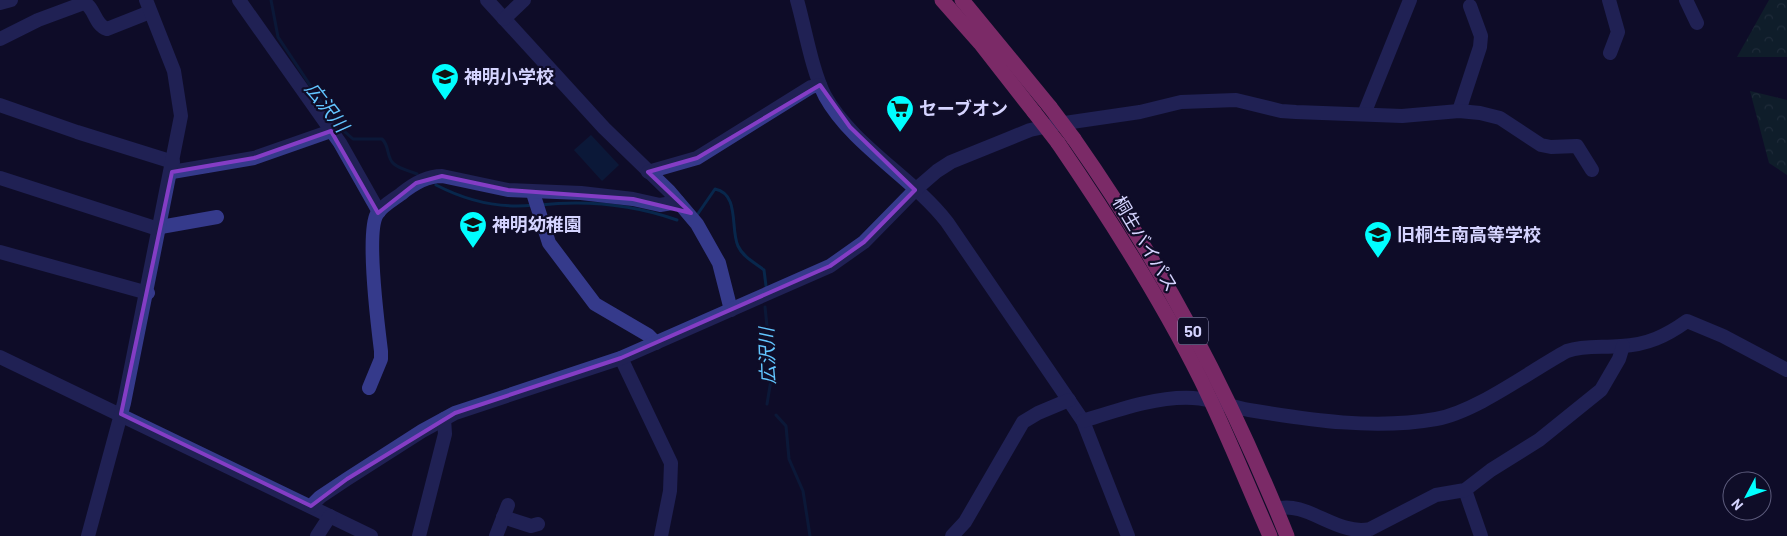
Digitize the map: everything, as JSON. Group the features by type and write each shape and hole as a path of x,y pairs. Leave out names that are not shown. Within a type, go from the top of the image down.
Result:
{"highway":[{"name":"桐生バイパス","path":"942,0 980,44 1058,143 1097,200 1157,298 1210,400 1270,536"},
{"name":"桐生バイパス","path":"962,0 1074,139 1167,282 1220,381 1287,536"}],"street":[{"path":"0,4 11,0"},
{"path":"239,0 331,130 379,212"},
{"path":"487,0 604,128 678,202 697,224 713,250 724,278 731,310"},
{"path":"504,19 524,0"},
{"path":"798,0 820,85 834,109 947,222 1083,421 1128,536"},
{"path":"1364,114 1410,0"},
{"path":"1609,0 1618,32 1610,54"},
{"path":"1686,0 1697,22"},
{"path":"0,38 38,20 84,3 89,6 100,25 106,29 148,6 174,71 181,102 179,134 148,292 121,414 88,536"},
{"path":"1459,112 1480,47 1481,36 1470,6"},
{"path":"648,172 697,158 811,87 820,85"},
{"path":"311,506 320,497 347,479 444,419 483,403 621,358 820,271 851,253 915,190 951,162 1030,130 1084,119 1149,110 1181,102 1236,100 1281,112 1402,116 1480,112 1500,118 1546,146 1577,146 1592,170"},
{"path":"0,106 173,167 254,158 331,130"},
{"path":"370,388 381,359 374,287 374,223 379,212 410,187 434,176 451,177 508,190 536,202 581,193 633,199 660,205 678,202"},
{"path":"0,178 160,229 217,217"},
{"path":"536,202 549,244 595,304 648,334 656,343"},
{"path":"0,252 148,292"},
{"path":"1083,421 1169,398 1210,400 1230,406 1295,417 1369,424 1389,425 1437,419 1470,408 1566,351 1582,347 1623,346 1660,338 1687,321 1723,336 1787,370"},
{"path":"1276,508 1287,507 1296,509 1347,529 1361,531 1370,529 1436,495 1465,490 1491,470 1539,440 1601,390 1619,359 1623,346"},
{"path":"0,357 371,536"},
{"path":"621,358 671,463 670,491 661,536"},
{"path":"952,536 965,522 1023,422 1038,413 1069,400"},
{"path":"418,536 445,434 444,419"},
{"path":"1465,490 1481,536"},
{"path":"496,536 505,511 532,526 538,524"},
{"path":"316,536 330,516"}],"highlighted area":[{"path":"820,85 850,127 915,190 864,242 830,266 621,358 455,413 347,479 311,506 121,414 172,172 254,158 331,131 378,213 416,183 442,176 508,190 633,199 691,213 648,172 697,158"}],"green space":[{"path":"1769,0 1787,0 1787,57 1737,57"},
{"path":"1750,91 1787,100 1787,175 1769,163"}],"water":[{"path":"591,135 619,165 602,181 574,150"}],"waterway":[{"name":"広沢川","path":"271,0 278,37 336,124 353,139 382,139 394,164 417,174"},
{"name":"広沢川","path":"436,185 459,195 496,205 534,205"},
{"name":"広沢川","path":"697,215 715,189 723,192 731,205 738,246 746,257 764,270 766,286"},
{"name":"広沢川","path":"540,205 575,203 610,205 627,207 677,220"},
{"name":"広沢川","path":"765,307 772,374 767,404"},
{"path":"776,415 786,426 789,459 803,491 810,536"}],"place":[{"name":"神明小学校","path":"445,101"},
{"name":"セーブオン","path":"900,133"},
{"name":"神明幼稚園","path":"473,249"},
{"name":"旧桐生南高等学校","path":"1378,259"}]}
